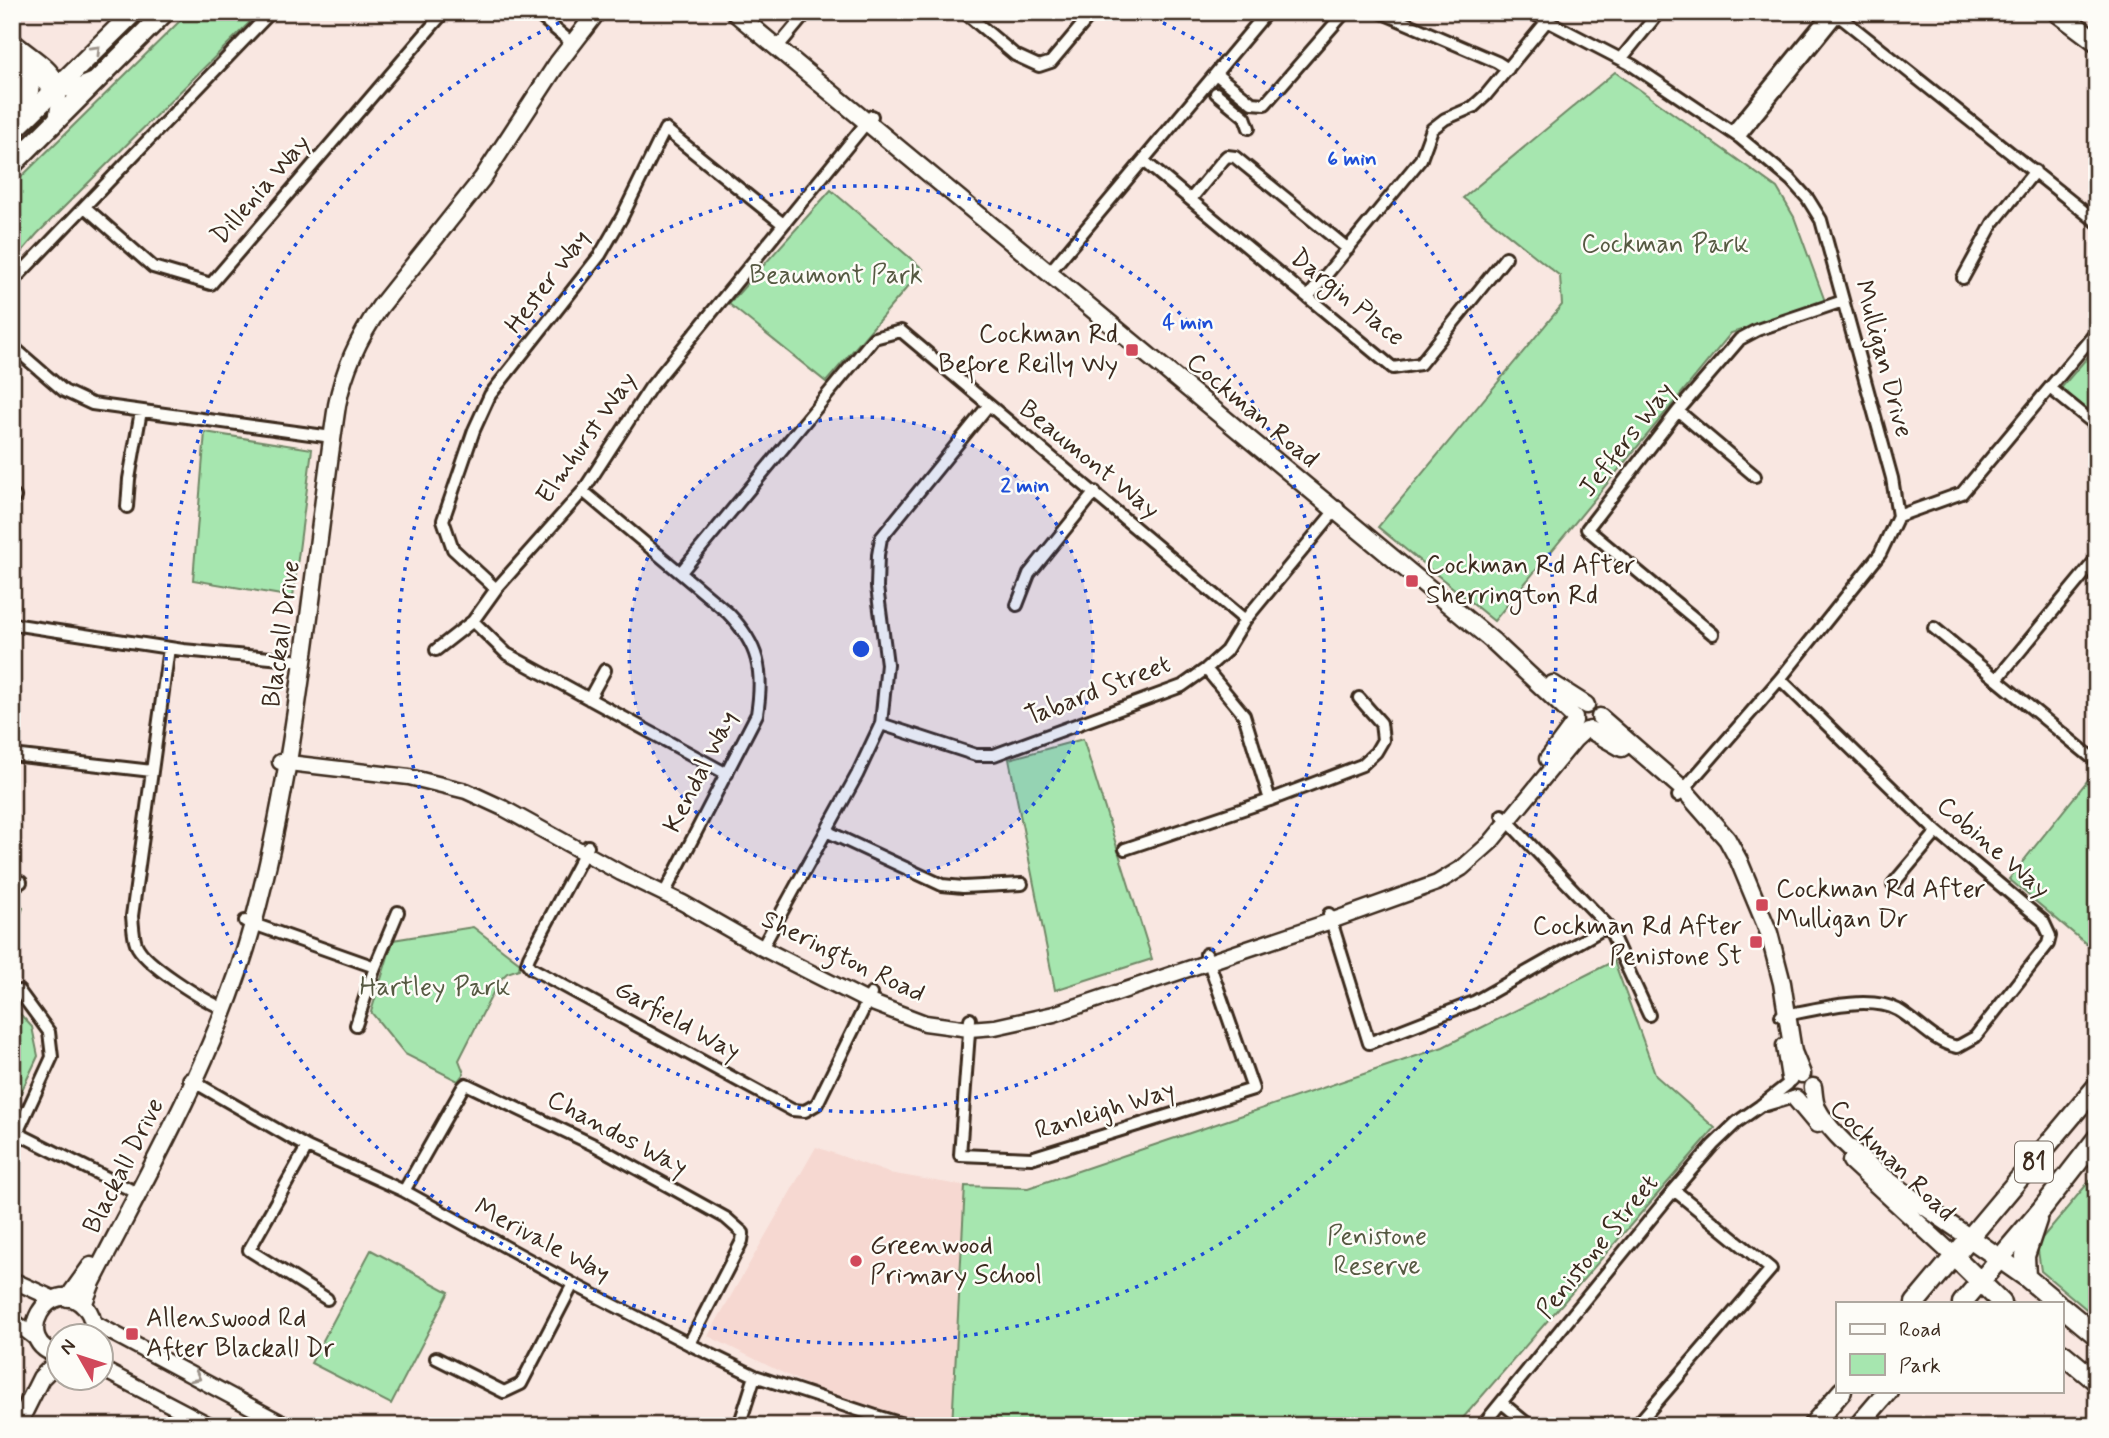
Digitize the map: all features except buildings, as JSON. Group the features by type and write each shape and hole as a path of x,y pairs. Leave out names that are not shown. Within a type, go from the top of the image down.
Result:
{"main road":[{"path":"12,132 134,12"},
{"path":"12,165 165,12"},
{"name":"Blackall Drive","path":"39,1342 35,1330 36,1317 44,1306 69,1301 135,1192 191,1080 221,1007 249,923 284,758 300,661 331,395 338,370 364,316 461,193 587,12"},
{"name":"Blackall Drive","path":"569,40 597,12"},
{"name":"Cockman Road","path":"734,12 780,44 1050,271 1214,398 1337,508 1499,635 1560,691 1585,720 1681,793 1727,839 1769,933 1794,1087 1852,1162 1955,1257"},
{"name":"Cockman Road","path":"748,12 780,44"},
{"path":"2057,12 2097,42"},
{"path":"12,124 31,88 29,70"},
{"name":"Cockman Road","path":"1794,1087 1808,1077 1815,1106 1830,1128 1850,1148 1970,1238"},
{"name":"81","path":"1916,1302 2097,1086"},
{"name":"81","path":"1963,1302 2041,1210 2097,1138"},
{"path":"2025,1277 2025,1256 2041,1210"},
{"path":"1970,1238 2056,1302"},
{"path":"1955,1257 2001,1302"},
{"path":"69,1301 88,1311 90,1322"},
{"path":"2064,1309 2097,1336"},
{"path":"39,1342 46,1349"},
{"path":"12,1417 35,1372 39,1342"},
{"path":"2064,1355 2097,1382"},
{"path":"18,1426 46,1372"},
{"path":"1812,1426 1841,1392"},
{"path":"1858,1426 1887,1392"}],"street":[{"path":"12,282 86,208 271,12"},
{"name":"Dillenia Way","path":"86,208 153,267 211,284 444,12"},
{"path":"535,12 569,40"},
{"path":"780,44 807,12"},
{"path":"964,12 1014,55 1039,66 1051,62 1093,12"},
{"path":"1050,271 1267,12"},
{"path":"1216,75 1252,103 1265,104 1345,12"},
{"path":"1380,12 1508,69"},
{"name":"Mulligan Drive","path":"1530,12 1621,59 1735,134 1791,180 1808,199 1821,220 1892,478 1898,516"},
{"path":"1621,59 1659,12"},
{"path":"1735,134 1835,13 2097,222"},
{"path":"1308,297 1421,159 1432,129 1445,119 1473,107 1486,95 1547,21"},
{"path":"12,40 54,74 59,87 60,103 55,122"},
{"path":"12,55 44,83 70,90 99,78"},
{"path":"1216,93 1245,117 1249,128"},
{"name":"Elmhurst Way","path":"473,621 496,589 583,491 650,388 870,119"},
{"name":"Hester Way","path":"496,589 453,550 443,520 474,430 490,395 600,255 622,218 665,129 783,224"},
{"path":"1191,200 1227,156 1235,157 1348,249"},
{"name":"Dargin Place","path":"1144,161 1394,368 1420,364 1506,257"},
{"path":"1963,278 1993,223 2035,171"},
{"name":"Jeffers Way","path":"1713,634 1587,529 1678,411 1740,339 1757,330 1843,300"},
{"name":"Beaumont Way","path":"681,572 874,338 901,331 1245,620"},
{"path":"1681,793 1780,679 1880,554 1898,516 1962,493 2097,331"},
{"path":"12,346 64,391 92,404 328,436"},
{"path":"2050,388 2097,426"},
{"path":"764,944 857,775 881,724 887,664 877,587 881,538 988,406"},
{"path":"127,507 129,478 141,411"},
{"path":"1678,411 1755,476"},
{"name":"Kendal Way","path":"583,491 739,624 757,656 762,684 757,714 666,890"},
{"path":"1017,605 1029,574 1095,492"},
{"name":"Tabard Street","path":"881,724 976,755 994,755 1182,686 1226,651 1245,620 1337,508"},
{"path":"1997,679 2097,558"},
{"path":"2087,571 2097,579"},
{"path":"436,650 473,621 507,654 727,774"},
{"path":"12,624 169,648 300,661"},
{"path":"1934,628 2097,762"},
{"path":"169,648 132,916 136,945 170,977 221,1007"},
{"path":"1206,669 1244,715 1270,800"},
{"path":"589,699 605,670"},
{"name":"Cobine Way","path":"1780,679 1937,832 2043,921 2050,936 2048,944 1975,1037 1957,1047 1943,1044 1915,1021 1883,1004 1858,1003 1784,1016"},
{"path":"1125,849 1270,800 1362,765 1376,752 1383,740 1381,723 1359,698"},
{"name":"Sherington Road","path":"284,758 407,768 456,778 489,792 587,849 764,944 869,998 925,1023 1008,1024 1054,1014 1207,957 1416,892 1448,877 1477,856 1585,720"},
{"path":"12,755 152,771"},
{"path":"1506,818 1608,926 1649,1015"},
{"path":"826,831 942,885 962,887 1022,884"},
{"path":"1894,884 1937,832"},
{"name":"Garfield Way","path":"587,849 529,957 527,962 531,968 792,1110 805,1111 817,1104 869,998"},
{"path":"356,1025 375,967 398,912"},
{"path":"1330,918 1369,1043 1474,1002 1608,926"},
{"path":"249,923 375,967"},
{"name":"Ranleigh Way","path":"969,1024 960,1155 1031,1158 1253,1089 1207,957"},
{"path":"19,991 49,1032 52,1057 15,1132 135,1192"},
{"name":"Merivale Way","path":"191,1080 307,1147 404,1191 573,1284 755,1376 875,1421 909,1426"},
{"name":"Chandos Way","path":"404,1191 467,1084 596,1146 726,1218 743,1233 742,1241 689,1343"},
{"name":"Penistone Street","path":"1482,1426 1674,1190 1729,1129 1794,1087"},
{"path":"307,1147 249,1250 327,1299"},
{"path":"1636,1426 1771,1269 1674,1190"},
{"path":"12,1280 69,1301"},
{"path":"436,1358 504,1392 522,1384 573,1284"},
{"path":"12,1320 39,1342"},
{"path":"116,1341 287,1426"},
{"path":"116,1376 211,1426"},
{"path":"739,1426 755,1376"},
{"path":"1502,1403 1530,1426"}],"shaded area":[{"name":"Greenwood Primary School","path":"816,1147 889,1173 965,1186 952,1426 919,1426 848,1405 708,1336"}],"green space":[{"path":"189,12 260,12 37,234 12,263 12,186"},
{"name":"Cockman Park","path":"1615,72 1777,188 1794,217 1826,304 1731,333 1494,621 1378,527 1562,305 1560,276 1463,198"},
{"name":"Beaumont Park","path":"831,190 923,269 826,382 729,304"},
{"path":"2097,346 2097,417 2061,388"},
{"path":"205,432 312,449 293,597 193,580"},
{"path":"1083,739 1152,959 1055,990 1009,759"},
{"path":"2092,775 2097,779 2097,953 2009,879"},
{"path":"12,891 23,908 12,939"},
{"name":"Hartley Park","path":"473,927 520,963 519,969 507,973 499,981 459,1060 464,1073 458,1081 405,1054 371,1012 393,940"},
{"name":"Penistone Reserve","path":"1614,961 1656,1076 1715,1128 1456,1426 952,1426 965,1186 1028,1188 1443,1047"},
{"path":"12,1005 32,1027 38,1056 12,1111"},
{"path":"2097,1172 2097,1318 2041,1271 2037,1244"},
{"path":"371,1250 449,1292 391,1404 311,1363"}],"place":[{"name":"Cockman Rd Before Reilly Wy","path":"1132,350"},
{"name":"Cockman Rd After Sherrington Rd","path":"1412,581"},
{"name":"Cockman Rd After Mulligan Dr","path":"1762,905"},
{"name":"Cockman Rd After Penistone St","path":"1756,942"},
{"name":"Greenwood Primary School","path":"856,1261"},
{"name":"Allenswood Rd After Blackall Dr","path":"132,1334"}]}
